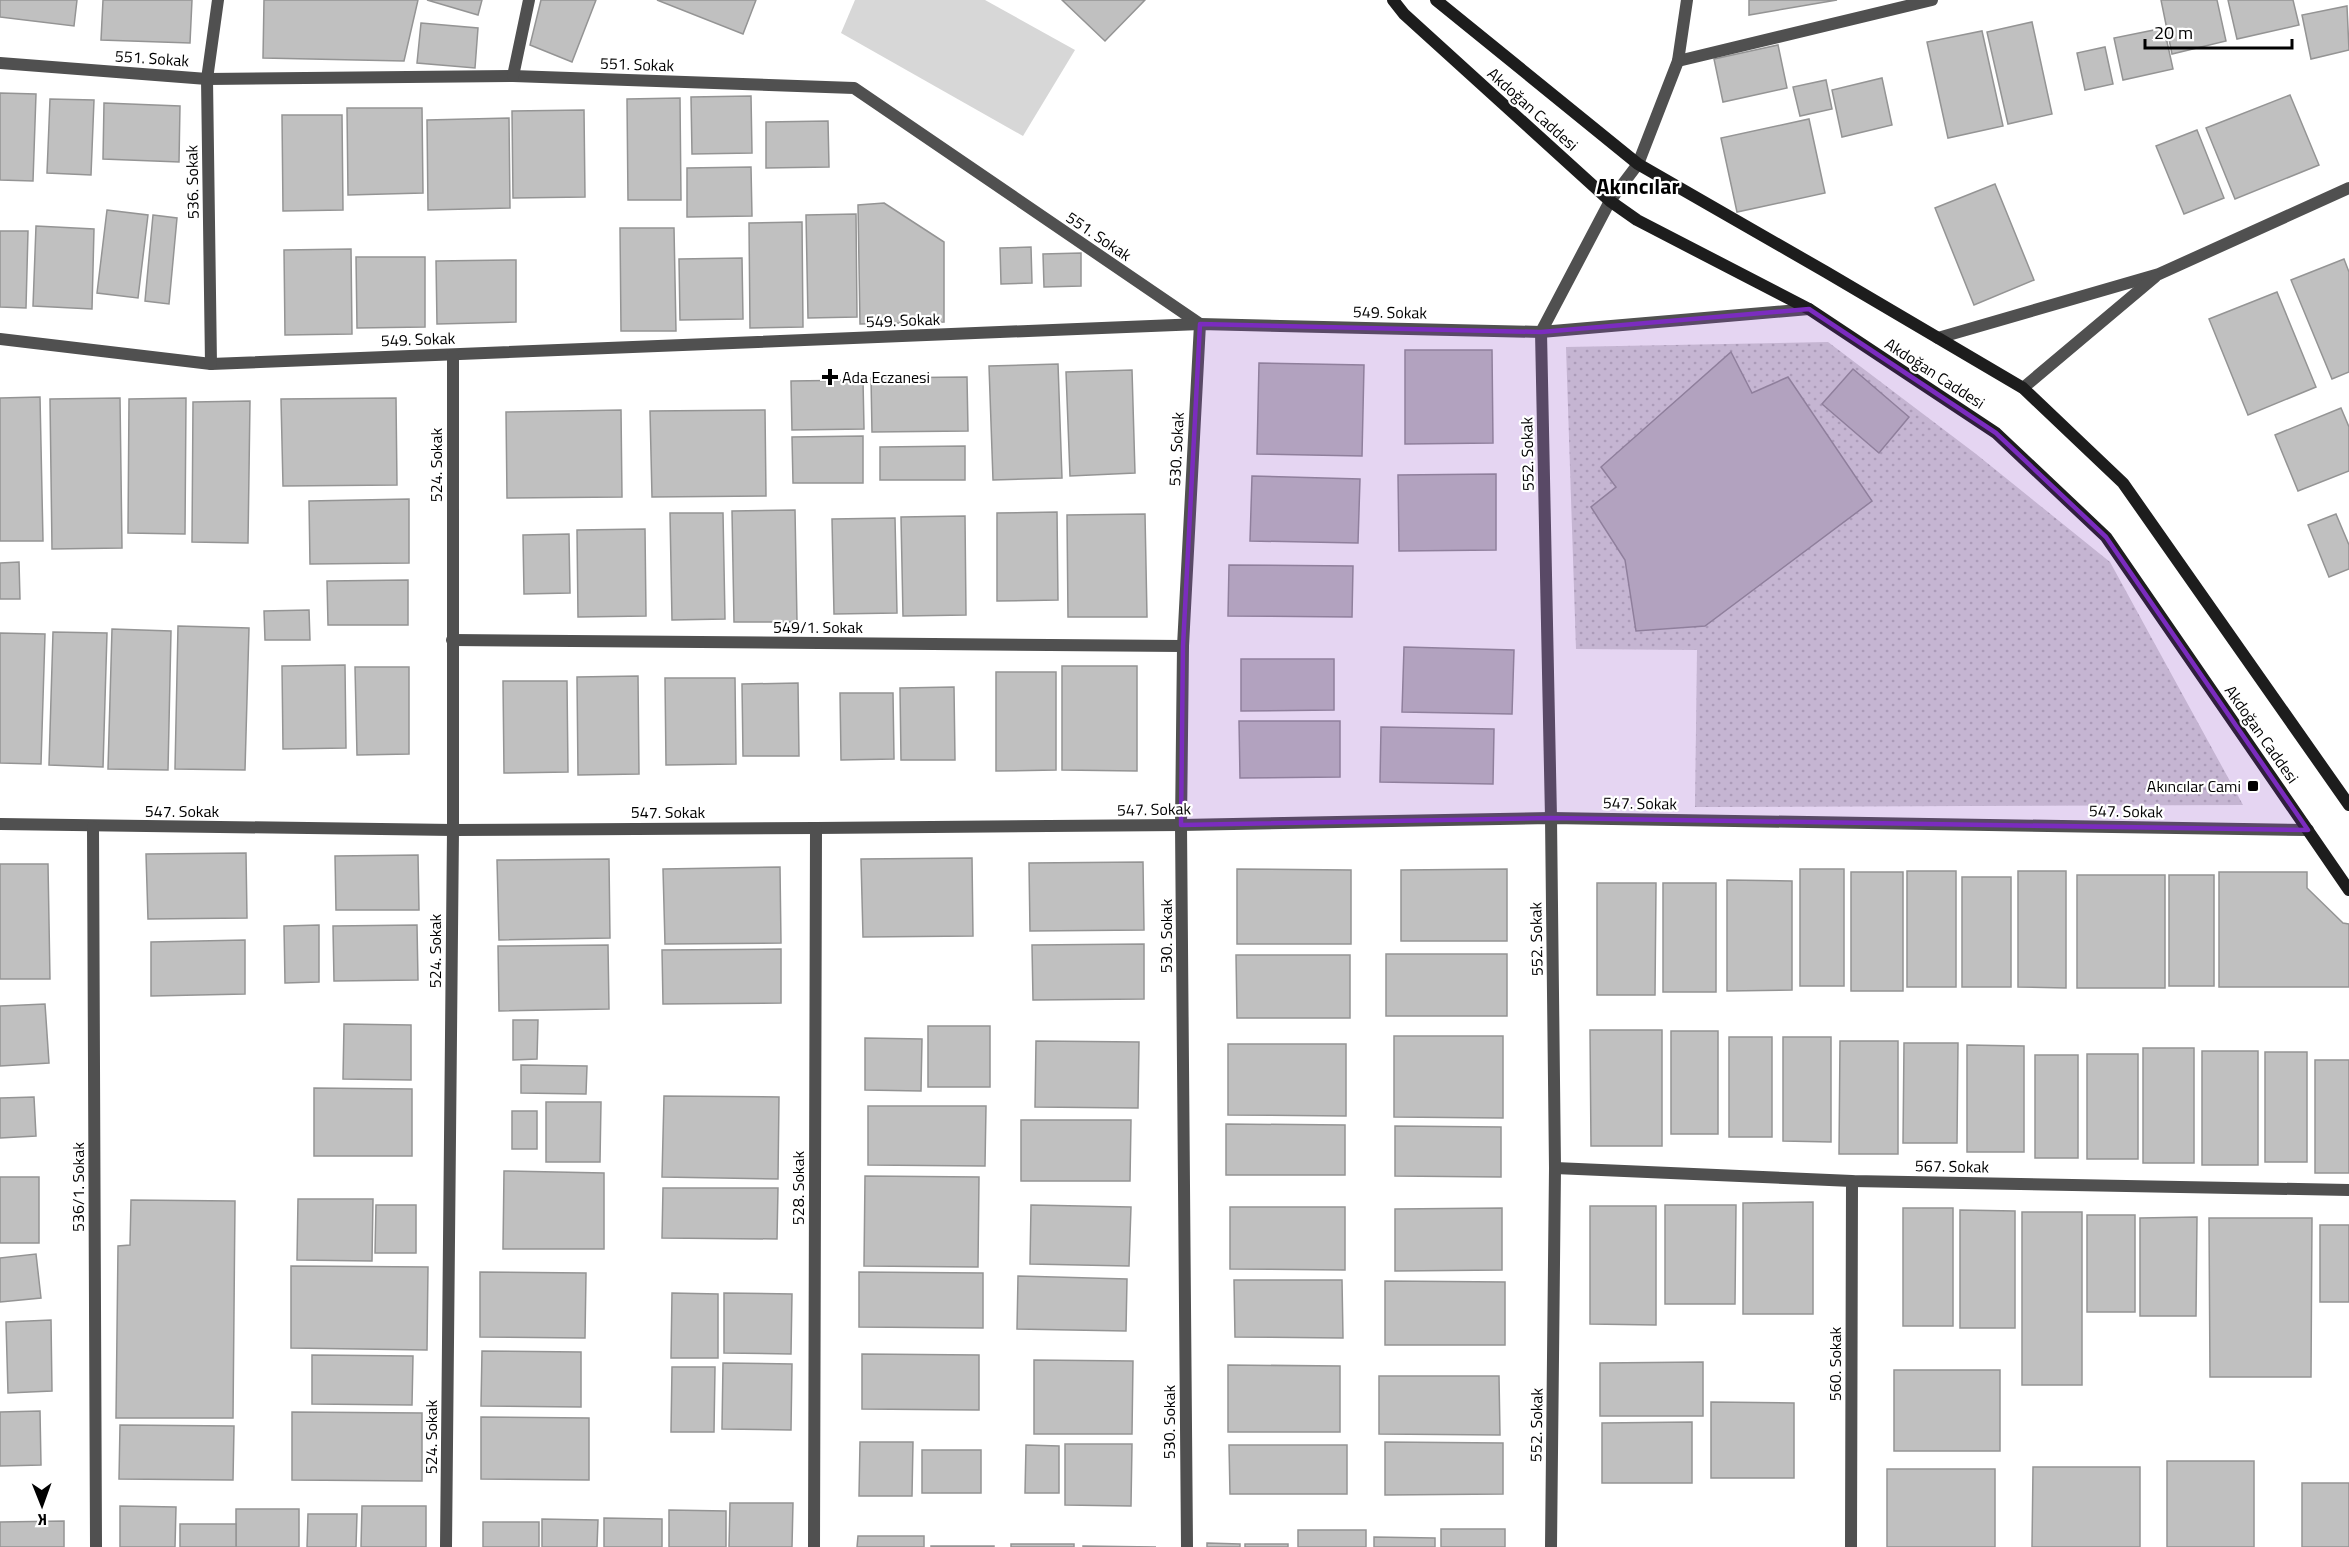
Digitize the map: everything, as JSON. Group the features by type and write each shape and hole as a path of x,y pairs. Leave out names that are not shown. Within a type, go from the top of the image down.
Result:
{"main road":[{"name":"Akdoğan Caddesi","path":"1393,0 1404,14 1610,201 1637,220 1809,309 1996,433 2106,537 2349,890"},
{"name":"Akdoğan Caddesi","path":"1436,0 1638,164 2023,388 2123,483 2349,805"}],"street":[{"name":"536. Sokak","path":"210,364 207,79 218,0"},
{"path":"513,76 529,0"},
{"path":"1541,332 1610,201 1638,164 1678,60 1687,0"},
{"path":"1678,60 1932,0"},
{"name":"551. Sokak","path":"0,63 207,79 513,76 854,88 1200,324"},
{"path":"1938,338 2159,274 2349,188"},
{"path":"2023,388 2159,274"},
{"name":"549. Sokak","path":"0,339 210,364 1200,324 1541,332 1809,309"},
{"name":"530. Sokak","path":"1187,1547 1181,825 1183,646 1200,324"},
{"name":"552. Sokak","path":"1541,332 1551,818 1555,1168 1551,1547"},
{"name":"524. Sokak","path":"447,1547 453,830 453,355"},
{"name":"549/1. Sokak","path":"453,640 1183,646"},
{"name":"547. Sokak","path":"0,824 453,830 1181,825 1551,818 2308,830"},
{"name":"536/1. Sokak","path":"93,827 96,1547"},
{"name":"528. Sokak","path":"813,1547 816,828"},
{"name":"567. Sokak","path":"1555,1168 1852,1181 2349,1190"},
{"name":"560. Sokak","path":"1851,1547 1852,1181"}],"highlighted area":[{"path":"1809,309 1996,433 2106,537 2308,830 1551,818 1181,825 1183,646 1200,324 1541,332"}],"shaded area":[{"path":"855,0 985,0 1075,50 1023,136 841,33"},
{"path":"1828,342 1976,454 2110,562 2243,805 1695,807 1697,650 1576,649 1566,347"}],"building":[{"path":"0,0 77,0 74,26 0,17"},
{"path":"103,0 192,0 190,43 101,40"},
{"path":"264,0 418,0 404,61 263,58"},
{"path":"427,0 482,0 478,15"},
{"path":"541,0 596,0 572,62 530,45"},
{"path":"657,0 756,0 743,34"},
{"path":"1062,0 1145,0 1105,41"},
{"path":"1749,0 1837,0 1749,15"},
{"path":"2161,0 2217,0 2226,41 2172,54"},
{"path":"2228,0 2293,0 2299,25 2237,39"},
{"path":"2347,6 2349,50 2311,59 2302,15"},
{"path":"2032,22 2052,114 2008,124 1987,32"},
{"path":"421,23 478,28 475,68 417,63"},
{"path":"2164,28 2173,69 2123,80 2114,38"},
{"path":"1982,31 2003,126 1948,138 1927,42"},
{"path":"1778,45 1787,88 1723,102 1714,59"},
{"path":"2105,47 2113,84 2085,90 2077,53"},
{"path":"1882,78 1892,125 1842,137 1832,90"},
{"path":"1826,80 1832,109 1800,116 1793,87"},
{"path":"0,93 36,94 33,181 0,180"},
{"path":"2290,95 2319,165 2235,199 2206,128"},
{"path":"751,96 752,153 692,154 691,97"},
{"path":"680,98 681,200 628,200 627,99"},
{"path":"50,99 94,100 91,175 47,173"},
{"path":"104,103 180,106 179,162 103,159"},
{"path":"347,108 422,108 423,193 348,195"},
{"path":"584,110 585,197 513,198 512,111"},
{"path":"282,115 342,115 343,210 283,211"},
{"path":"509,118 510,208 428,210 427,120"},
{"path":"1809,119 1825,193 1737,212 1721,138"},
{"path":"828,121 829,167 766,168 766,122"},
{"path":"2197,130 2224,198 2184,214 2156,146"},
{"path":"751,167 752,216 687,217 687,168"},
{"path":"1995,184 2034,280 1974,305 1935,208"},
{"path":"884,203 944,242 944,322 860,324 858,205"},
{"path":"107,210 148,215 138,298 97,293"},
{"path":"856,214 857,317 808,318 806,215"},
{"path":"153,215 177,218 169,304 145,301"},
{"path":"802,222 803,327 750,328 749,223"},
{"path":"36,226 94,229 92,309 33,306"},
{"path":"620,228 674,228 676,331 621,331"},
{"path":"0,231 28,231 26,308 0,307"},
{"path":"1031,247 1032,283 1001,284 1000,248"},
{"path":"351,249 352,334 285,335 284,250"},
{"path":"1081,253 1081,286 1044,287 1043,254"},
{"path":"356,257 425,257 425,327 357,328"},
{"path":"742,258 743,319 680,320 679,259"},
{"path":"2344,259 2349,272 2349,372 2332,379 2291,280"},
{"path":"516,260 516,322 437,324 436,261"},
{"path":"2277,292 2316,387 2248,415 2209,319"},
{"path":"1405,350 1492,350 1493,443 1405,444"},
{"path":"1731,352 1752,393 1788,377 1872,501 1705,626 1636,631 1625,560 1591,507 1616,487 1601,467"},
{"path":"1259,363 1364,365 1362,456 1257,454"},
{"path":"1058,364 1062,478 993,480 989,366"},
{"path":"1853,369 1909,417 1879,453 1822,404"},
{"path":"1132,370 1135,473 1070,476 1066,372"},
{"path":"967,377 968,431 872,432 871,378"},
{"path":"863,380 864,429 792,430 791,381"},
{"path":"40,397 43,541 0,541 0,398"},
{"path":"120,398 122,548 52,549 50,399"},
{"path":"186,398 185,534 128,533 129,399"},
{"path":"396,398 397,485 283,486 281,399"},
{"path":"250,401 248,543 192,542 193,402"},
{"path":"2341,408 2349,427 2349,471 2298,491 2275,435"},
{"path":"621,410 622,497 507,498 506,412"},
{"path":"765,410 766,496 652,497 650,411"},
{"path":"863,436 863,483 793,483 792,437"},
{"path":"965,446 965,480 880,480 880,447"},
{"path":"1496,474 1496,550 1399,551 1398,475"},
{"path":"1252,476 1360,479 1358,543 1250,541"},
{"path":"409,499 409,563 310,564 309,501"},
{"path":"795,510 797,622 734,622 732,511"},
{"path":"1057,512 1058,600 997,601 997,513"},
{"path":"670,513 723,513 725,619 672,620"},
{"path":"1145,514 1147,617 1068,617 1067,515"},
{"path":"2336,514 2349,545 2349,569 2329,577 2308,525"},
{"path":"965,516 966,615 903,616 901,517"},
{"path":"895,518 897,613 834,614 832,519"},
{"path":"645,529 646,616 578,617 577,530"},
{"path":"569,534 570,593 524,594 523,535"},
{"path":"19,562 20,599 0,599 0,563"},
{"path":"1229,565 1353,566 1352,617 1228,616"},
{"path":"408,580 408,625 328,625 327,581"},
{"path":"309,610 310,640 265,640 264,611"},
{"path":"178,626 249,628 245,770 175,769"},
{"path":"112,629 171,631 168,770 108,769"},
{"path":"53,632 107,633 103,767 49,765"},
{"path":"0,633 45,634 41,764 0,763"},
{"path":"1404,647 1514,650 1512,714 1402,712"},
{"path":"1241,659 1334,659 1334,710 1241,711"},
{"path":"345,665 346,748 283,749 282,666"},
{"path":"1062,666 1137,666 1137,771 1062,770"},
{"path":"355,667 409,667 409,754 357,755"},
{"path":"996,672 1056,672 1056,770 996,771"},
{"path":"638,676 639,774 578,775 577,677"},
{"path":"665,678 735,678 736,764 666,765"},
{"path":"503,681 567,681 568,772 504,773"},
{"path":"798,683 799,756 743,756 742,684"},
{"path":"954,687 955,760 901,760 900,688"},
{"path":"840,693 893,693 894,759 841,760"},
{"path":"1239,721 1340,721 1340,777 1240,778"},
{"path":"1381,727 1494,729 1493,784 1380,782"},
{"path":"246,853 247,918 148,919 146,854"},
{"path":"418,855 419,910 336,910 335,856"},
{"path":"972,858 973,936 863,937 861,859"},
{"path":"609,859 610,938 499,940 497,860"},
{"path":"1143,862 1144,930 1030,931 1029,863"},
{"path":"0,864 48,864 50,979 0,979"},
{"path":"780,867 781,943 665,944 663,869"},
{"path":"1237,869 1351,870 1351,944 1237,944"},
{"path":"1507,869 1507,941 1401,941 1401,870"},
{"path":"1800,869 1844,869 1844,986 1800,986"},
{"path":"1907,871 1956,871 1956,987 1907,987"},
{"path":"2018,871 2066,871 2066,988 2018,987"},
{"path":"1851,872 1903,872 1903,991 1851,991"},
{"path":"2219,872 2307,872 2307,888 2343,923 2349,924 2349,987 2219,987"},
{"path":"2077,875 2165,875 2165,988 2077,988"},
{"path":"2169,875 2214,875 2214,986 2169,986"},
{"path":"1962,877 2011,877 2011,987 1962,987"},
{"path":"1727,880 1792,881 1792,990 1727,991"},
{"path":"1597,883 1656,883 1655,995 1597,995"},
{"path":"1663,883 1716,883 1716,992 1663,992"},
{"path":"319,925 319,982 285,983 284,926"},
{"path":"417,925 418,980 334,981 333,926"},
{"path":"245,940 245,994 151,996 151,942"},
{"path":"1144,944 1144,999 1033,1000 1032,945"},
{"path":"608,945 609,1009 499,1011 498,946"},
{"path":"781,949 781,1003 663,1004 662,950"},
{"path":"1386,954 1507,954 1507,1016 1386,1016"},
{"path":"1236,955 1350,955 1350,1018 1237,1018"},
{"path":"45,1004 49,1063 0,1066 0,1006"},
{"path":"513,1020 538,1020 537,1059 513,1060"},
{"path":"344,1024 411,1025 411,1080 343,1079"},
{"path":"928,1026 990,1026 990,1087 928,1087"},
{"path":"1590,1030 1662,1030 1662,1146 1591,1146"},
{"path":"1671,1031 1718,1031 1718,1134 1671,1134"},
{"path":"1394,1036 1503,1036 1503,1118 1394,1117"},
{"path":"1729,1037 1772,1037 1772,1137 1729,1137"},
{"path":"1783,1037 1831,1037 1831,1142 1783,1141"},
{"path":"865,1038 922,1039 921,1091 865,1090"},
{"path":"1036,1041 1139,1042 1138,1108 1035,1107"},
{"path":"1840,1041 1898,1041 1898,1154 1839,1154"},
{"path":"1904,1043 1958,1043 1957,1143 1903,1143"},
{"path":"1228,1044 1346,1044 1346,1116 1228,1115"},
{"path":"1967,1045 2024,1046 2024,1152 1967,1152"},
{"path":"2143,1048 2194,1048 2194,1163 2143,1163"},
{"path":"2202,1051 2258,1051 2258,1165 2202,1165"},
{"path":"2265,1052 2307,1052 2307,1162 2265,1162"},
{"path":"2087,1054 2138,1054 2138,1159 2087,1159"},
{"path":"2035,1055 2078,1055 2078,1158 2035,1158"},
{"path":"2315,1060 2349,1060 2349,1173 2315,1173"},
{"path":"521,1065 587,1066 586,1094 521,1093"},
{"path":"314,1088 412,1089 412,1156 314,1156"},
{"path":"664,1096 779,1097 778,1179 662,1177"},
{"path":"34,1097 36,1136 0,1138 0,1098"},
{"path":"546,1102 601,1102 600,1162 546,1162"},
{"path":"868,1106 986,1106 985,1166 868,1165"},
{"path":"512,1111 537,1111 537,1149 512,1149"},
{"path":"1021,1120 1131,1120 1130,1181 1021,1181"},
{"path":"1226,1124 1345,1125 1345,1175 1226,1175"},
{"path":"1395,1126 1501,1127 1501,1177 1395,1176"},
{"path":"504,1171 604,1173 604,1249 503,1249"},
{"path":"865,1176 979,1177 978,1267 864,1266"},
{"path":"0,1177 39,1177 39,1243 0,1243"},
{"path":"663,1188 778,1188 777,1239 662,1238"},
{"path":"298,1199 373,1199 372,1261 297,1260"},
{"path":"131,1200 235,1201 233,1418 116,1418 118,1246 130,1245"},
{"path":"1813,1202 1813,1314 1743,1314 1743,1203"},
{"path":"376,1205 416,1205 416,1253 375,1253"},
{"path":"1031,1205 1131,1207 1129,1266 1030,1264"},
{"path":"1665,1205 1736,1205 1735,1304 1665,1304"},
{"path":"1590,1206 1656,1206 1656,1325 1590,1324"},
{"path":"1230,1207 1345,1207 1345,1270 1230,1269"},
{"path":"1502,1208 1502,1270 1395,1271 1395,1209"},
{"path":"1903,1208 1953,1208 1953,1326 1903,1326"},
{"path":"1960,1210 2015,1211 2015,1328 1960,1328"},
{"path":"2022,1212 2082,1212 2082,1385 2022,1385"},
{"path":"2087,1215 2135,1215 2135,1312 2087,1312"},
{"path":"2197,1217 2196,1316 2140,1316 2140,1218"},
{"path":"2209,1218 2312,1218 2311,1377 2210,1377"},
{"path":"2320,1225 2349,1225 2349,1302 2320,1302"},
{"path":"36,1254 41,1298 0,1302 0,1258"},
{"path":"291,1266 428,1267 427,1350 291,1348"},
{"path":"480,1272 586,1273 585,1338 480,1337"},
{"path":"859,1272 983,1273 983,1328 859,1327"},
{"path":"1018,1276 1127,1279 1126,1331 1017,1329"},
{"path":"1234,1280 1342,1280 1343,1338 1235,1337"},
{"path":"1385,1281 1505,1282 1505,1345 1385,1345"},
{"path":"672,1293 718,1294 718,1358 671,1358"},
{"path":"724,1293 792,1294 791,1354 724,1353"},
{"path":"51,1320 52,1391 8,1393 6,1322"},
{"path":"482,1351 581,1352 581,1407 481,1406"},
{"path":"862,1354 979,1355 979,1410 862,1409"},
{"path":"312,1355 413,1356 412,1405 312,1404"},
{"path":"1034,1360 1133,1361 1132,1434 1034,1434"},
{"path":"1703,1362 1703,1416 1600,1416 1600,1363"},
{"path":"723,1363 792,1364 791,1430 722,1429"},
{"path":"1228,1365 1340,1366 1340,1432 1228,1432"},
{"path":"672,1367 715,1367 714,1432 671,1432"},
{"path":"1894,1370 2000,1370 2000,1451 1894,1451"},
{"path":"1379,1376 1499,1376 1500,1435 1379,1434"},
{"path":"1711,1402 1794,1403 1794,1478 1711,1478"},
{"path":"40,1411 41,1465 0,1466 0,1412"},
{"path":"292,1412 422,1413 422,1481 292,1480"},
{"path":"481,1417 589,1418 589,1480 481,1479"},
{"path":"1692,1422 1692,1483 1602,1483 1602,1423"},
{"path":"120,1425 234,1426 233,1480 119,1479"},
{"path":"860,1442 913,1442 912,1496 859,1496"},
{"path":"1385,1442 1503,1443 1503,1494 1385,1495"},
{"path":"1065,1444 1132,1444 1131,1506 1065,1505"},
{"path":"1026,1445 1059,1446 1059,1493 1025,1493"},
{"path":"1229,1445 1347,1445 1347,1494 1230,1494"},
{"path":"922,1450 981,1450 981,1493 922,1493"},
{"path":"2167,1461 2254,1461 2254,1547 2167,1547"},
{"path":"2033,1467 2140,1467 2140,1547 2032,1547"},
{"path":"1887,1469 1995,1469 1995,1547 1887,1547"},
{"path":"2302,1483 2349,1483 2349,1547 2302,1547"},
{"path":"730,1503 793,1503 792,1547 729,1547"},
{"path":"120,1506 176,1507 175,1547 120,1547"},
{"path":"362,1506 426,1506 426,1547 361,1547"},
{"path":"236,1509 299,1509 299,1547 236,1547"},
{"path":"669,1510 726,1511 726,1547 669,1547"},
{"path":"308,1514 357,1514 356,1547 307,1547"},
{"path":"604,1518 662,1519 662,1547 604,1547"},
{"path":"542,1519 598,1520 597,1547 542,1547"},
{"path":"64,1521 64,1547 0,1547 0,1522"},
{"path":"483,1522 539,1522 539,1547 483,1547"},
{"path":"180,1524 236,1524 236,1547 180,1547"},
{"path":"1441,1529 1505,1529 1505,1547 1441,1547"},
{"path":"1298,1530 1366,1530 1366,1547 1298,1547"},
{"path":"858,1536 924,1536 924,1547 857,1547"},
{"path":"1374,1537 1435,1538 1435,1547 1374,1547"},
{"path":"1207,1543 1240,1544 1240,1547 1207,1547"},
{"path":"1011,1544 1074,1544 1074,1547 1011,1547"},
{"path":"1245,1544 1288,1544 1288,1547 1245,1547"},
{"path":"994,1546 994,1547 931,1547"},
{"path":"1083,1546 1156,1547 1083,1547"}],"place":[{"name":"Ada Eczanesi","path":"830,377"},
{"name":"Akıncılar Cami","path":"2253,786"}],"district":[{"name":"Akıncılar","path":"1638,186"}]}
